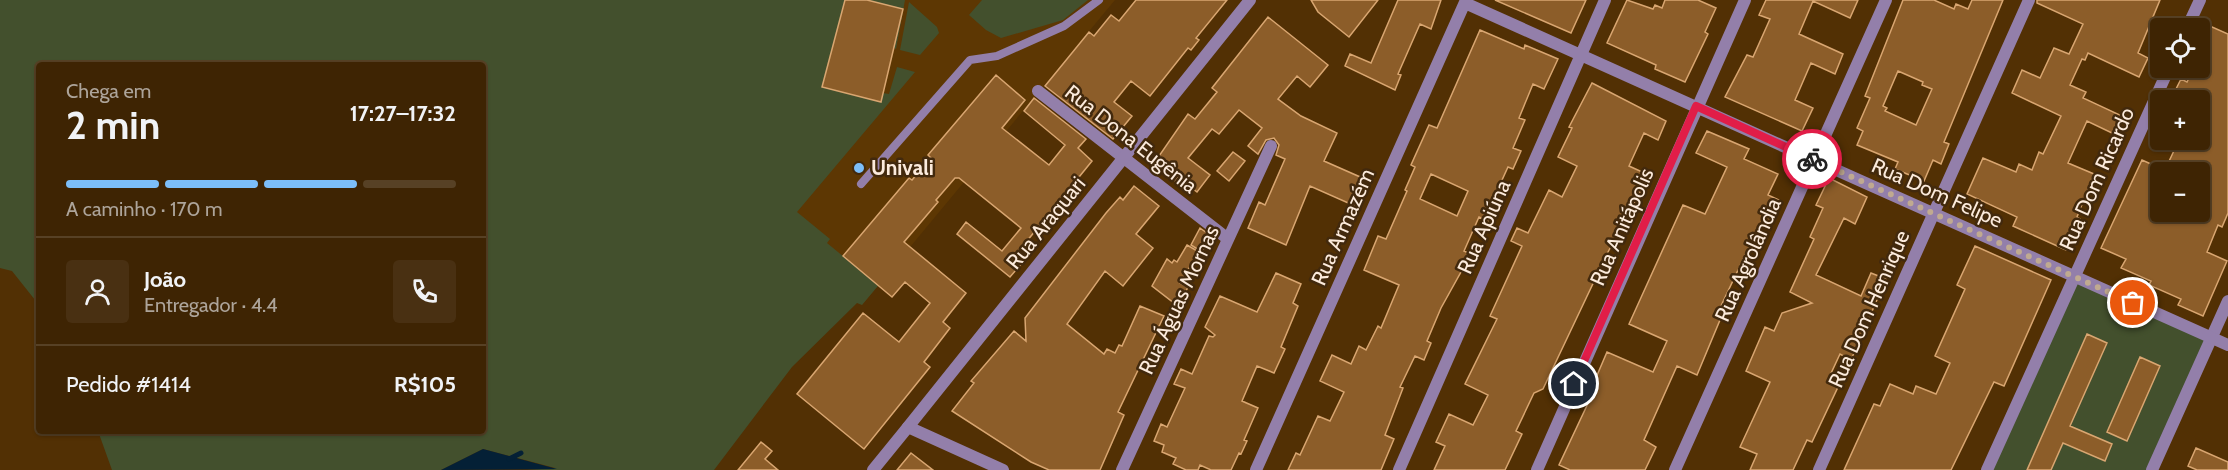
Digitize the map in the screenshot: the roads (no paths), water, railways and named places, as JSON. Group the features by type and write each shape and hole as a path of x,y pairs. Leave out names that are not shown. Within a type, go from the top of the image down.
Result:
{"street":[{"name":"Rua Araquari","path":"873,470 1250,0"},
{"name":"Rua Apiúna","path":"1399,470 1605,0"},
{"name":"Rua Anitápolis","path":"1537,470 1696,106 1745,0"},
{"name":"Rua Agrolândia","path":"1675,470 1886,0"},
{"name":"Rua Dom Henrique","path":"1819,470 2029,0"},
{"path":"2192,18 2200,0"},
{"name":"Rua Dom Felipe","path":"1465,1 2228,345"},
{"name":"Rua Armazém","path":"1256,470 1465,1"},
{"name":"Rua Dom Ricardo","path":"1987,470 2164,78"},
{"name":"Rua Dona Eugênia","path":"1038,91 1228,239"},
{"name":"Rua Águas Mornas","path":"1122,470 1271,146"},
{"path":"2152,470 2228,301"},
{"path":"908,427 1003,470"}],"lane":[{"path":"861,184 970,60 997,56 1064,26 1098,0"}],"water":[{"path":"483,449 557,469 441,470"}],"waterway":[{"path":"509,459 521,453"}],"place":[{"name":"Univali","path":"859,168"}]}
